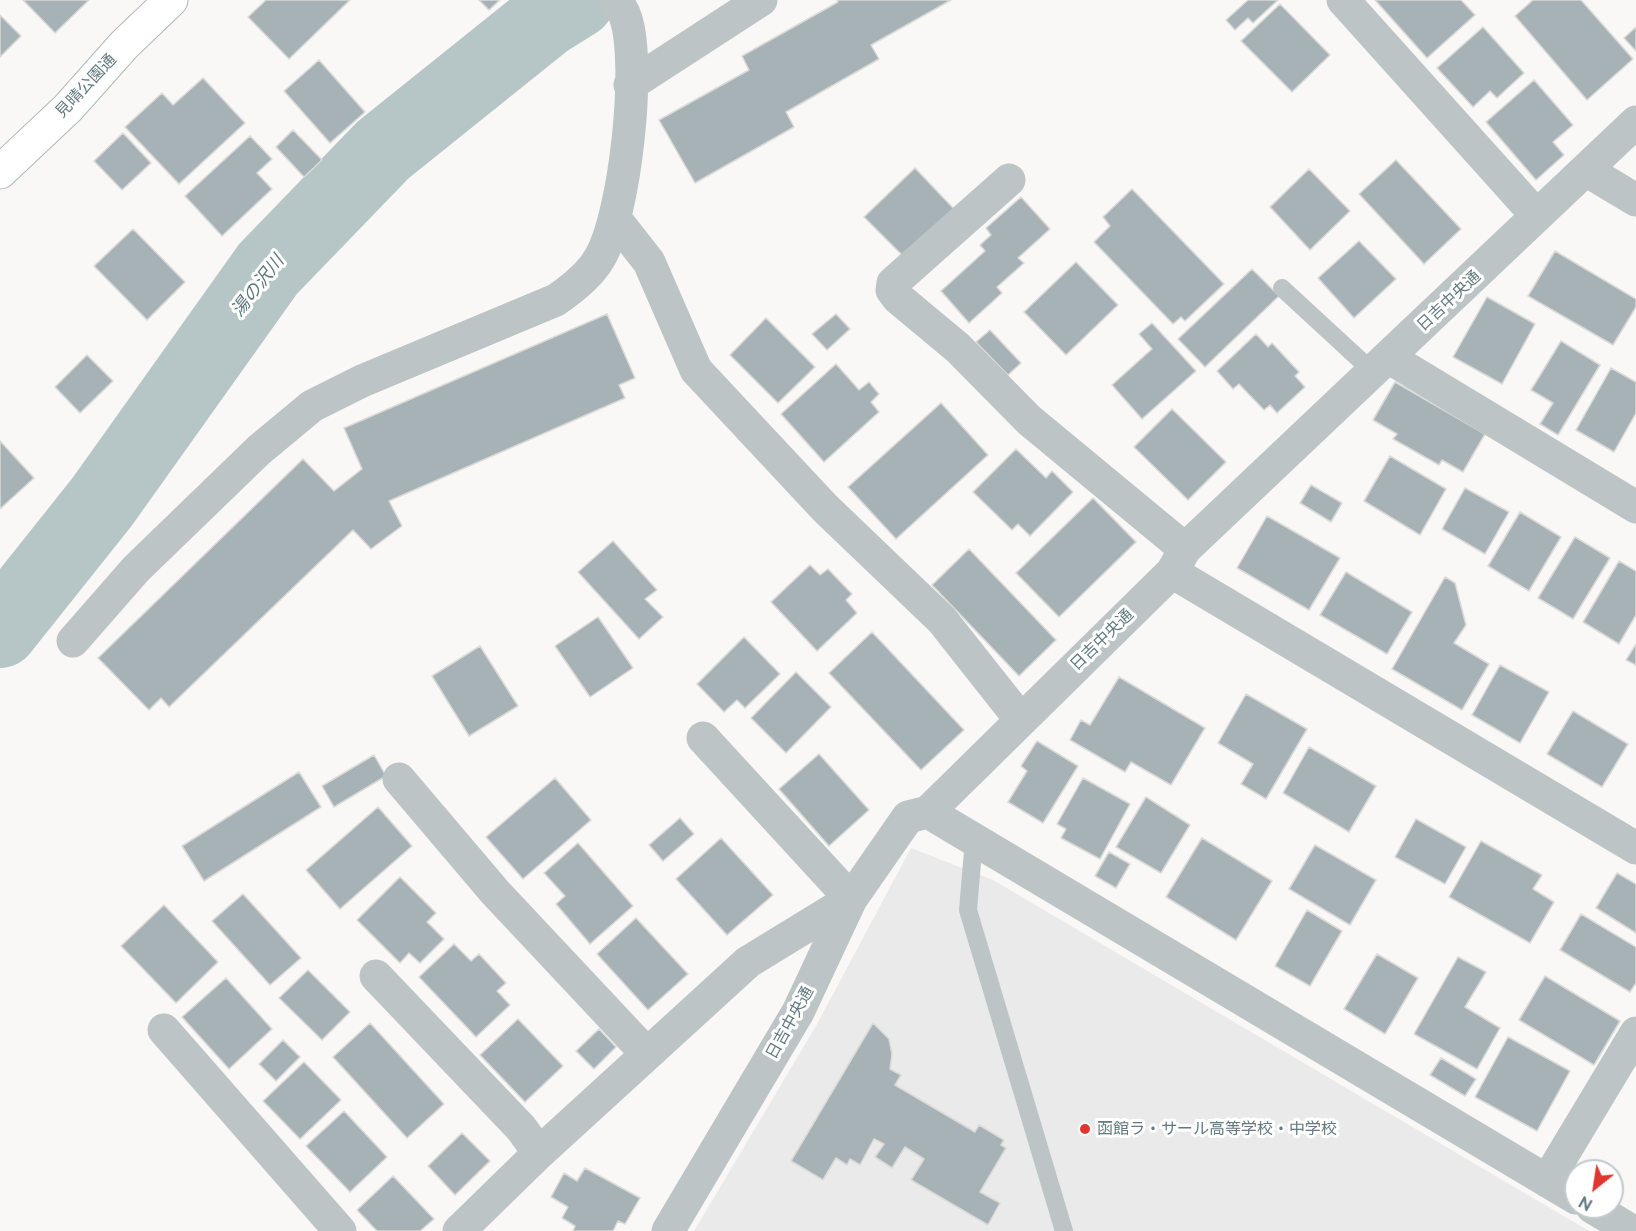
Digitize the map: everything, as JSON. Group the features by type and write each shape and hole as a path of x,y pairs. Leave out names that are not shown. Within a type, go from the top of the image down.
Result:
{"street":[{"name":"見晴公園通","path":"0,172 68,108 124,45 171,0"},
{"path":"630,85 761,0"},
{"path":"1342,0 1537,216"},
{"path":"73,641 144,561 259,450 312,405 362,381 556,300 578,284 600,259 616,220 625,178 632,50 620,7"},
{"name":"日吉中央通","path":"668,1231 798,1012 851,899 908,817 928,812 1179,560 1380,364 1471,282 1636,122"},
{"path":"1586,170 1636,200"},
{"path":"1009,180 893,284 892,290 898,298 958,348 1029,420 1179,560 1636,848"},
{"path":"616,220 649,262 696,370 825,508 942,620 1021,720"},
{"path":"1380,364 1636,507"},
{"path":"459,1231 538,1153 748,962 851,899 703,738"},
{"path":"399,779 495,892 647,1054"},
{"path":"928,812 1564,1191"},
{"path":"376,975 520,1128 538,1153"},
{"path":"164,1030 340,1231"},
{"path":"1547,1181 1636,1033"},
{"path":"1612,1219 1632,1231"}],"lane":[{"path":"1282,288 1380,364"},
{"path":"975,839 968,910 1064,1231"}],"shaded area":[{"name":"函館ラ・サール高等学校・中学校","path":"911,848 993,880 1564,1216 1564,1219 1569,1219 1589,1231 694,1231 816,1026"}],"building":[{"path":"23,0 89,0 55,33"},
{"path":"266,0 350,0 289,59 248,17"},
{"path":"479,0 500,0 489,10"},
{"path":"837,0 951,0 871,45 879,59 786,112 794,127 695,183 659,120 749,70 742,56 838,2"},
{"path":"1248,0 1278,0 1253,23 1248,18 1235,30 1226,20"},
{"path":"1375,0 1461,0 1475,15 1427,58"},
{"path":"1533,0 1581,0 1633,59 1587,100 1515,16"},
{"path":"1280,4 1330,55 1292,92 1241,41"},
{"path":"0,15 21,36 0,57"},
{"path":"1483,27 1524,73 1497,98 1490,91 1473,107 1437,68"},
{"path":"1636,27 1636,51 1624,38"},
{"path":"319,60 365,112 330,143 284,91"},
{"path":"203,78 245,123 179,184 125,127 162,93 173,105"},
{"path":"1534,80 1573,125 1553,142 1564,155 1536,180 1486,122"},
{"path":"293,130 322,160 304,177 276,147"},
{"path":"123,133 151,163 122,190 94,161"},
{"path":"250,136 272,159 257,173 272,189 222,236 185,196"},
{"path":"1396,160 1461,229 1424,264 1359,194"},
{"path":"915,168 954,209 904,257 864,217"},
{"path":"1309,169 1350,211 1310,250 1270,207"},
{"path":"1132,189 1224,284 1185,321 1181,317 1173,324 1094,242 1110,226 1103,217"},
{"path":"1021,197 1050,229 1018,258 1024,263 997,287 1002,293 969,323 941,291 985,251 980,245 991,235 986,228"},
{"path":"133,229 185,282 147,320 94,266"},
{"path":"1359,241 1396,279 1354,318 1318,278"},
{"path":"1555,251 1636,299 1636,307 1613,345 1528,296"},
{"path":"1076,262 1118,305 1066,355 1024,312"},
{"path":"1252,269 1279,296 1205,367 1178,339"},
{"path":"1487,297 1535,324 1502,384 1453,357"},
{"path":"607,314 635,378 619,385 625,398 389,501 402,526 371,549 353,530 169,707 161,698 149,710 98,658 303,459 334,491 362,469 344,428"},
{"path":"836,314 850,329 827,350 812,334"},
{"path":"766,318 815,367 778,403 730,355"},
{"path":"1152,323 1196,371 1142,419 1112,385 1152,349 1139,334"},
{"path":"990,330 1021,363 1008,375 976,342"},
{"path":"1256,334 1268,347 1272,343 1299,372 1295,376 1305,387 1277,413 1270,405 1264,410 1239,384 1233,389 1217,371"},
{"path":"1561,341 1600,365 1558,435 1540,424 1553,403 1531,390"},
{"path":"87,355 113,381 80,413 55,387"},
{"path":"836,364 859,390 869,382 879,394 871,402 879,412 824,462 781,414"},
{"path":"1611,368 1636,382 1636,413 1614,452 1576,430"},
{"path":"1395,382 1485,434 1463,472 1442,460 1439,465 1393,439 1397,434 1373,420"},
{"path":"941,403 988,455 896,539 848,487"},
{"path":"1172,409 1226,462 1188,500 1134,447"},
{"path":"0,441 34,478 0,509"},
{"path":"1016,449 1046,478 1052,471 1073,492 1030,536 1018,524 1012,530 973,492"},
{"path":"1390,456 1446,489 1420,535 1364,501"},
{"path":"1311,485 1342,503 1331,522 1300,503"},
{"path":"1465,488 1509,512 1485,554 1442,529"},
{"path":"1093,498 1136,542 1059,617 1016,573"},
{"path":"1520,512 1561,537 1529,591 1488,566"},
{"path":"1267,516 1340,558 1309,610 1237,568"},
{"path":"1575,537 1610,558 1573,619 1538,598"},
{"path":"613,541 657,590 645,599 663,617 639,639 578,572"},
{"path":"969,549 1056,640 1019,676 932,585"},
{"path":"1619,561 1636,571 1636,615 1619,644 1583,622"},
{"path":"810,565 820,575 828,569 852,594 846,600 857,613 817,651 771,602"},
{"path":"1346,572 1412,612 1387,654 1320,615"},
{"path":"1445,577 1455,583 1466,625 1454,643 1489,664 1462,710 1392,669"},
{"path":"598,617 633,668 590,697 555,646"},
{"path":"872,632 964,730 921,770 829,673"},
{"path":"744,637 780,674 745,708 737,700 724,712 697,684"},
{"path":"1636,644 1636,665 1626,660"},
{"path":"480,646 518,706 469,736 432,676"},
{"path":"1500,665 1549,692 1520,743 1472,715"},
{"path":"796,672 831,707 786,753 751,718"},
{"path":"1119,677 1205,728 1171,785 1131,762 1125,772 1070,740 1081,720 1090,725"},
{"path":"1246,694 1307,729 1266,799 1241,784 1253,764 1218,743"},
{"path":"1573,711 1628,744 1602,787 1547,754"},
{"path":"1037,741 1078,766 1043,823 1008,802 1027,771 1021,766"},
{"path":"1309,747 1376,786 1349,832 1283,793"},
{"path":"819,754 869,810 829,846 779,789"},
{"path":"374,755 386,776 334,807 322,786"},
{"path":"299,772 321,807 204,881 182,846"},
{"path":"555,778 591,820 523,879 486,837"},
{"path":"1083,778 1130,804 1100,859 1061,838 1066,829 1057,824"},
{"path":"1146,797 1190,825 1161,873 1116,847"},
{"path":"378,807 412,846 340,909 306,870"},
{"path":"680,818 694,834 663,861 649,845"},
{"path":"1416,819 1466,847 1445,884 1395,857"},
{"path":"721,838 773,895 727,935 676,879"},
{"path":"1202,838 1272,881 1236,940 1166,897"},
{"path":"1481,841 1542,875 1533,889 1554,902 1530,943 1449,897"},
{"path":"578,843 633,906 590,944 556,904 565,896 544,873"},
{"path":"1315,845 1376,880 1350,925 1289,889"},
{"path":"1109,852 1130,864 1116,888 1095,876"},
{"path":"1617,873 1636,884 1636,933 1596,908"},
{"path":"400,877 436,913 427,922 444,939 420,963 409,953 400,963 357,920"},
{"path":"243,894 301,958 270,985 212,921"},
{"path":"164,905 218,962 176,1003 121,946"},
{"path":"1307,910 1342,931 1310,986 1275,966"},
{"path":"1581,914 1636,947 1636,983 1630,992 1560,950"},
{"path":"636,918 688,974 648,1010 597,954"},
{"path":"454,944 471,961 479,954 506,983 497,991 510,1005 476,1037 419,977"},
{"path":"1377,954 1418,978 1385,1034 1344,1009"},
{"path":"1458,957 1486,972 1465,1007 1500,1028 1477,1069 1414,1034"},
{"path":"308,970 350,1012 322,1040 279,998"},
{"path":"1545,976 1620,1021 1594,1065 1519,1020"},
{"path":"226,978 272,1029 229,1069 182,1017"},
{"path":"518,1019 563,1066 525,1102 480,1055"},
{"path":"370,1023 444,1104 407,1138 333,1057"},
{"path":"873,1023 889,1039 892,1054 890,1069 901,1075 895,1085 975,1132 979,1125 1004,1140 1001,1145 1006,1148 980,1192 1000,1203 988,1225 911,1180 924,1159 905,1147 892,1168 875,1157 884,1144 874,1139 860,1165 850,1159 847,1165 836,1158 823,1180 791,1161"},
{"path":"599,1029 616,1047 594,1069 576,1051"},
{"path":"1508,1037 1570,1071 1537,1131 1475,1097"},
{"path":"283,1040 300,1057 276,1081 259,1064"},
{"path":"1441,1058 1476,1079 1465,1096 1430,1075"},
{"path":"304,1062 341,1100 300,1139 263,1101"},
{"path":"344,1111 387,1157 350,1192 306,1146"},
{"path":"462,1133 490,1161 455,1195 428,1166"},
{"path":"585,1168 640,1198 625,1224 618,1221 613,1231 573,1231 575,1226 562,1218 568,1207 551,1197 564,1173 577,1181"},
{"path":"393,1176 434,1219 420,1231 377,1231 357,1210"}],"waterway":[{"name":"湯の沢川","path":"0,630 102,502 268,269 383,150 545,20 577,0"}],"place":[{"name":"函館ラ・サール高等学校・中学校","path":"1085,1129"}]}
